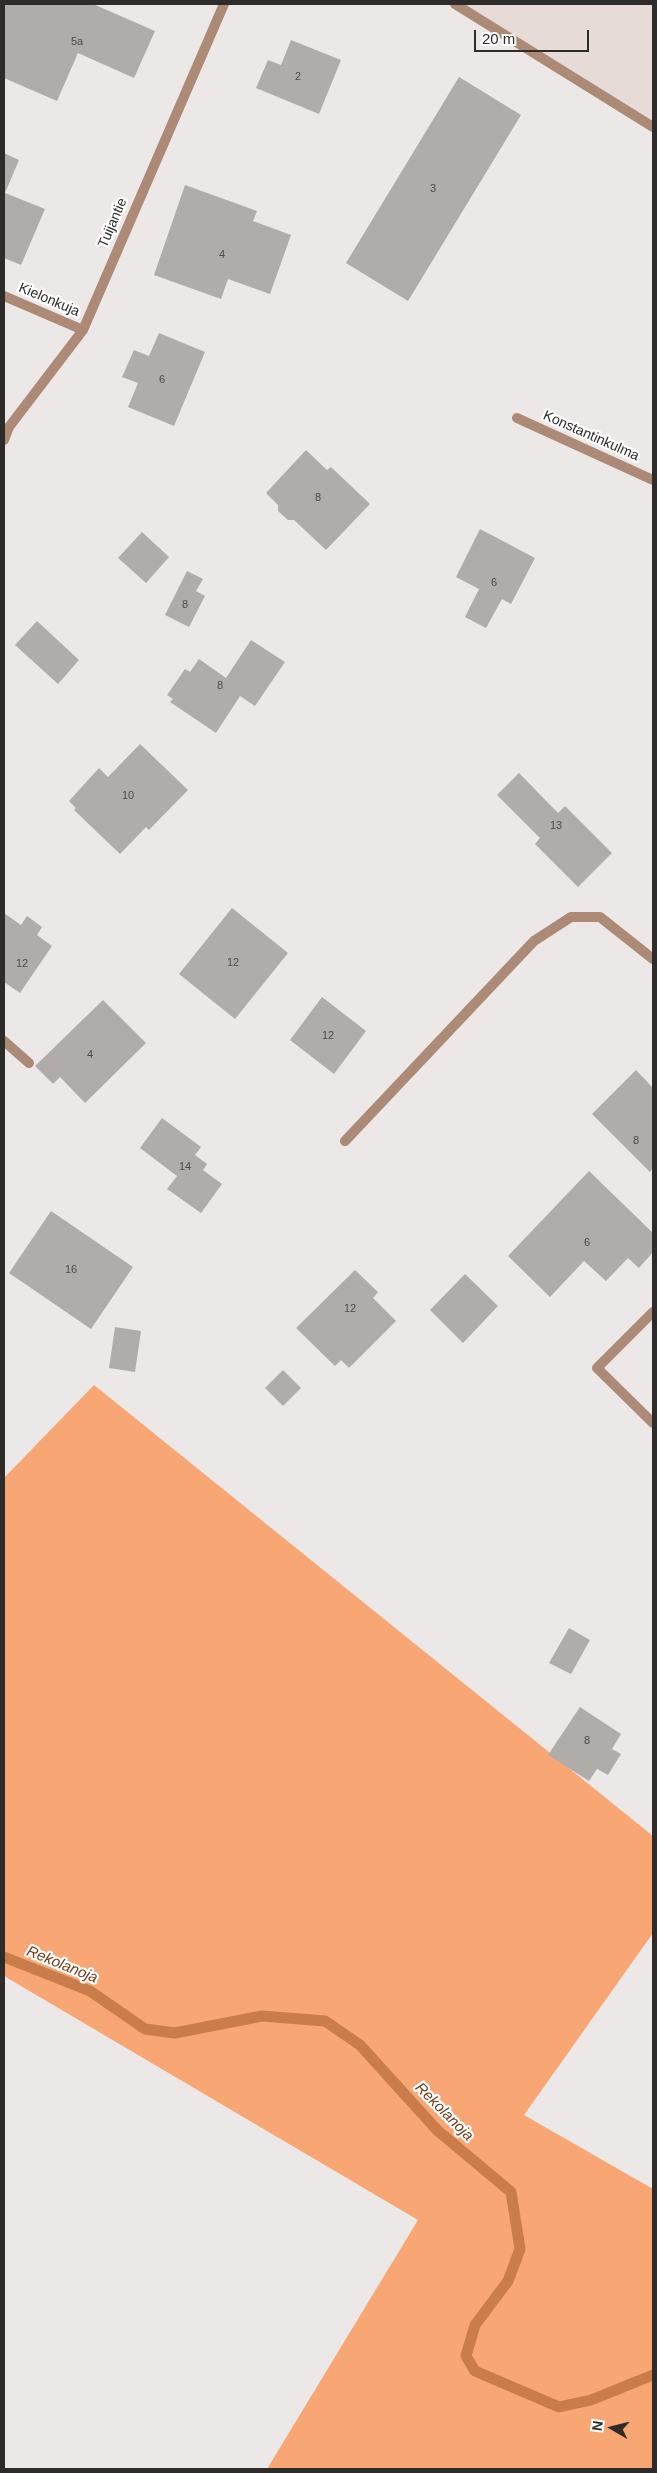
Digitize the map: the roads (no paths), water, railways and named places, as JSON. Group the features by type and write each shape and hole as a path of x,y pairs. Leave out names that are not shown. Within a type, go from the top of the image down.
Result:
{"street":[{"name":"Tuijantie","path":"4,440 9,427 83,330 224,4"},
{"path":"455,4 653,128"},
{"name":"Kielonkuja","path":"4,296 83,330"},
{"name":"Konstantinkulma","path":"516,418 653,480"},
{"path":"345,1141 534,941 571,917 600,917 653,959"},
{"path":"4,1041 28,1063"},
{"path":"653,1312 597,1368 653,1423"}],"waterway":[{"name":"Rekolanoja","path":"4,1957 90,1991 145,2029 175,2033 262,2016 325,2021 360,2045 437,2130 511,2192 520,2249 508,2281 475,2325 466,2356 475,2371 559,2407 591,2400 653,2375"}]}
